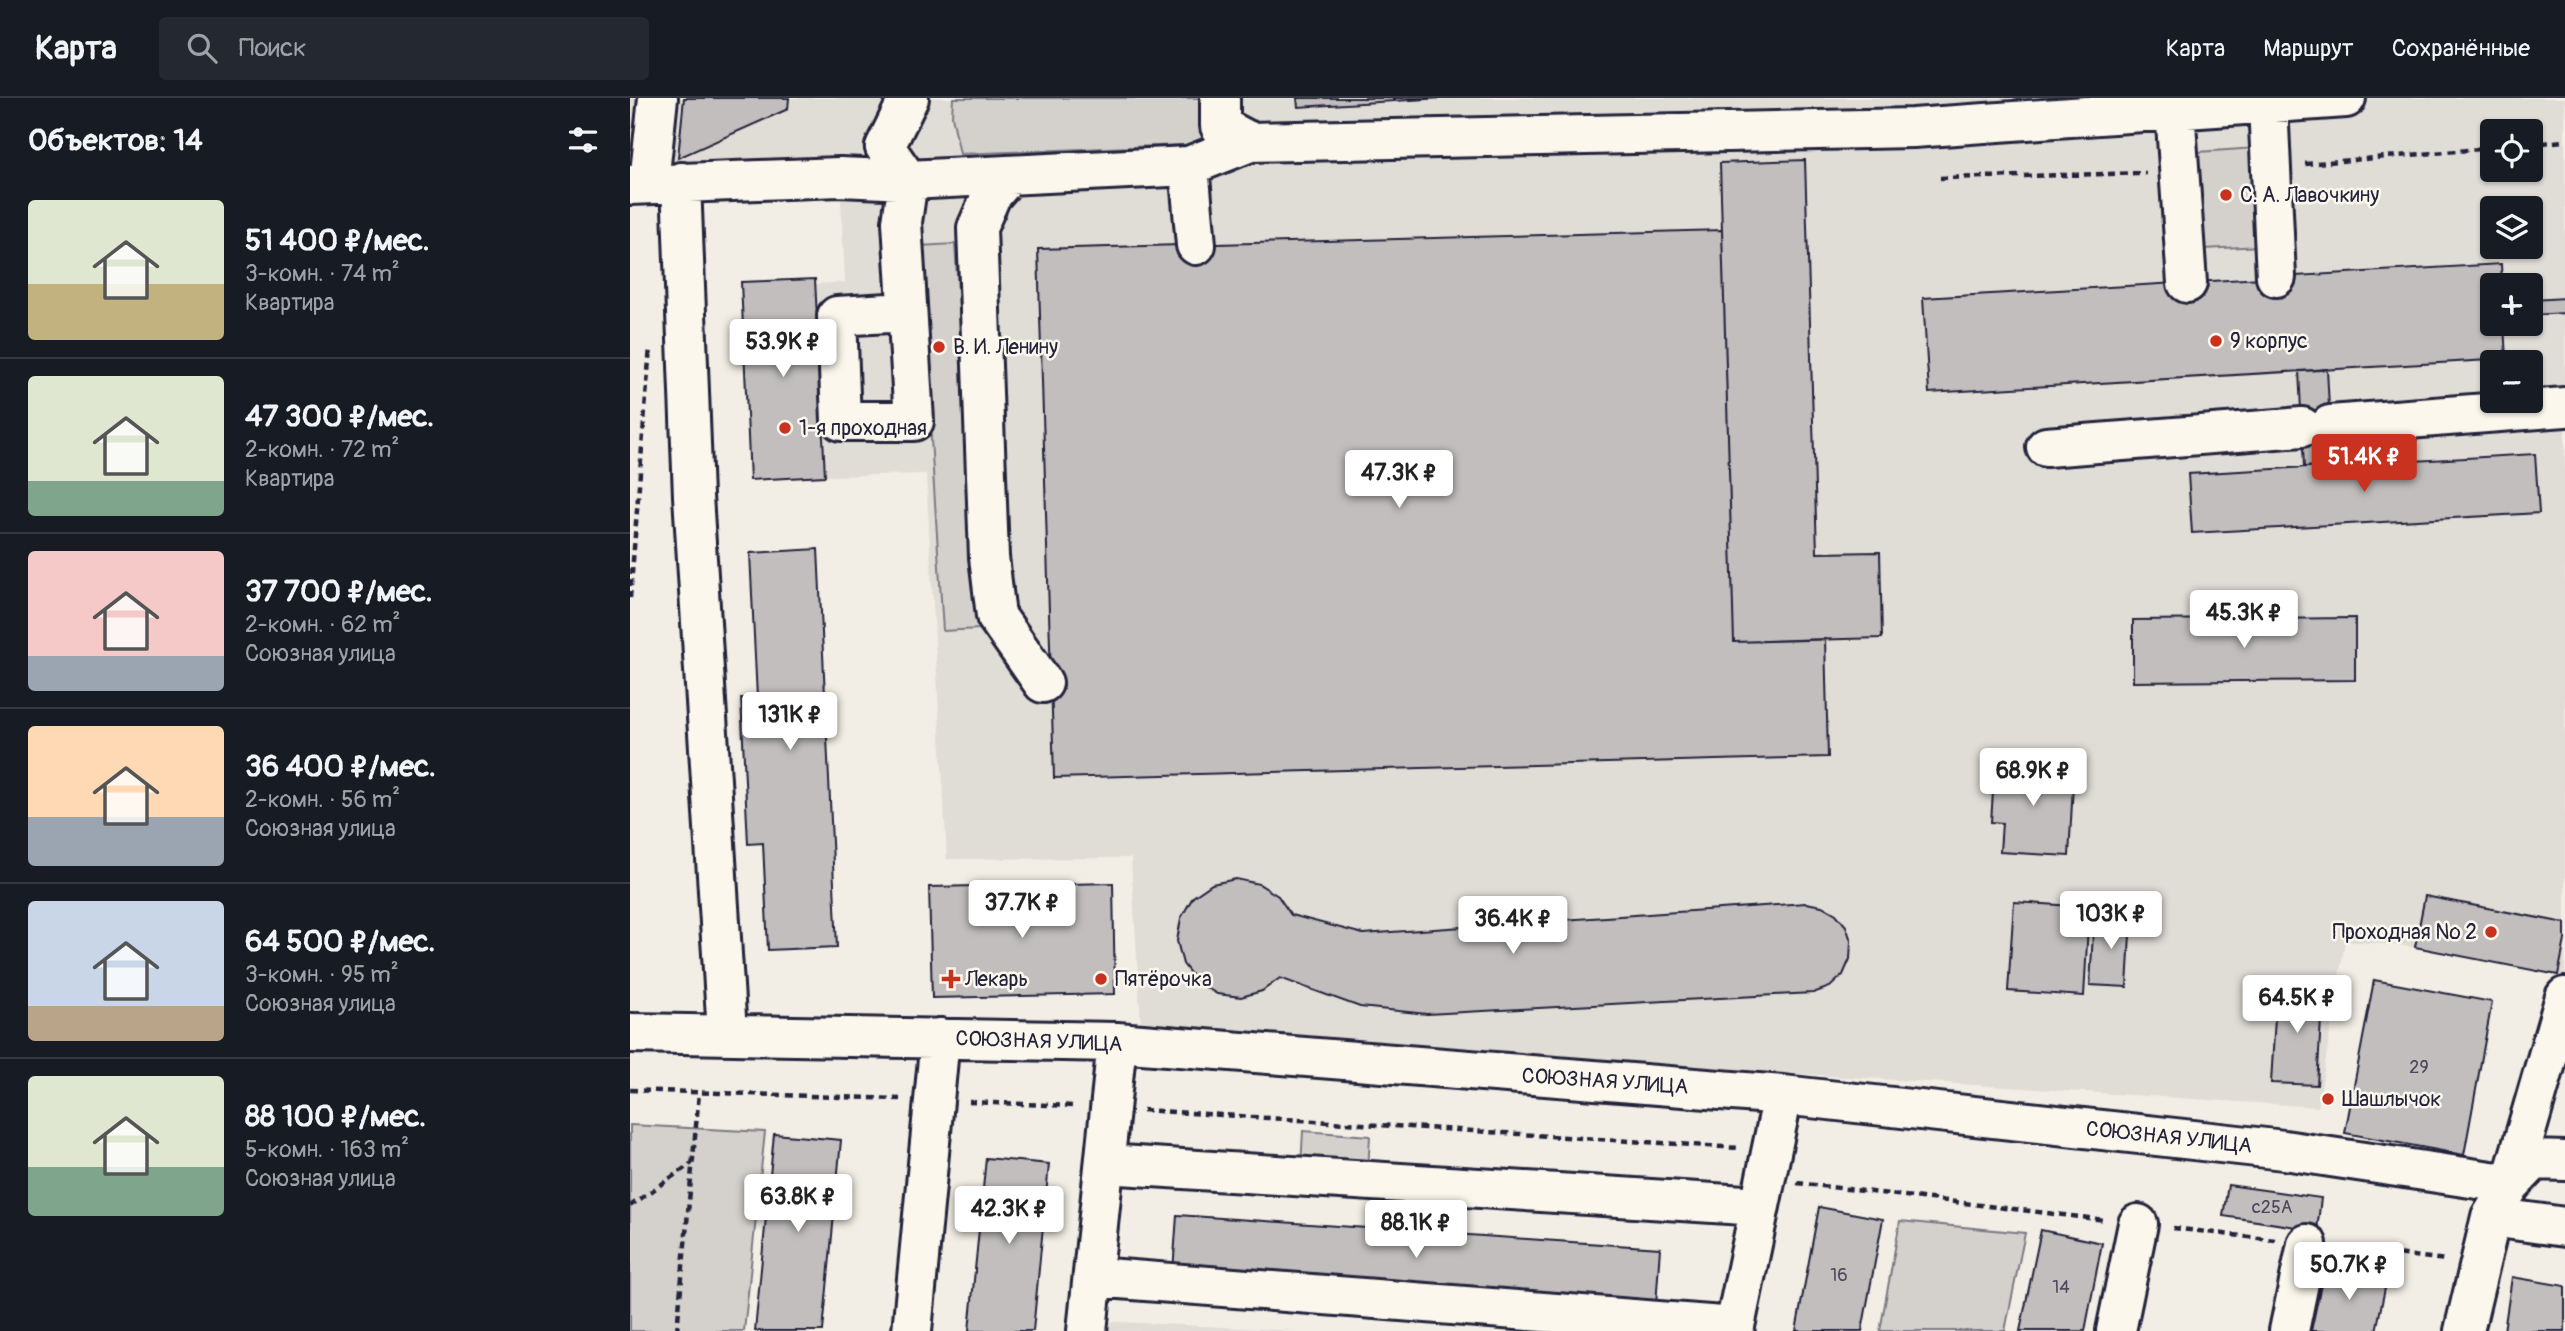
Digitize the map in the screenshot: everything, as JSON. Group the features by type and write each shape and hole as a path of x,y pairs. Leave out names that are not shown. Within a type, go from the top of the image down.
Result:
{"street":[{"path":"658,98 653,183 693,496 727,1033"},
{"path":"906,312 902,222 908,180 885,146 909,98"},
{"path":"1220,98 1220,126 1250,142"},
{"path":"653,183 840,177 908,180 1189,166 1250,142 1913,128 2346,98"},
{"path":"2268,104 2276,277"},
{"path":"2175,109 2187,282"},
{"path":"1189,166 1196,245"},
{"path":"1009,175 990,196 977,228 989,557 996,616 1043,683"},
{"path":"2046,447 2565,407"},
{"path":"2511,1184 2565,997"},
{"name":"СОЮЗНАЯ УЛИЦА","path":"630,1032 1117,1042 1783,1095 2284,1150 2511,1184"},
{"path":"912,1331 940,1038"},
{"path":"1087,1331 1117,1042"},
{"path":"1094,1277 1734,1329 1783,1095"},
{"path":"2464,1331 2491,1217 2511,1184 2534,1160 2565,1161"},
{"path":"1105,1164 1760,1206"},
{"path":"2491,1217 2565,1227"},
{"path":"2116,1331 2138,1224"},
{"path":"2289,1331 2307,1244"}],"path":[{"path":"2543,143 2565,141"},
{"path":"2272,167 2480,149"},
{"path":"1940,178 2181,172"},
{"path":"630,598 651,335"},
{"path":"630,1090 1111,1108 1771,1150"},
{"path":"677,1331 699,1093"},
{"path":"630,1206 693,1162"}],"shaded area":[{"path":"630,98 2565,98 2565,977 2415,947 2345,941 2318,1107 1662,1065 1141,1024 1131,858 947,859 926,474 825,476 816,284 845,282 840,177 630,171"},
{"path":"953,98 1233,98 1231,143 960,154 952,116"},
{"path":"2256,148 2261,246 2204,249 2198,152"},
{"path":"955,244 979,629 943,631 919,246"},
{"path":"630,1125 765,1132 744,1331 630,1331"},
{"path":"1303,1131 1370,1136 1368,1171 1301,1167"},
{"path":"1900,1221 2025,1233 2005,1331 1880,1331"},
{"path":"1101,1321 1300,1331 1100,1331"}],"building":[{"path":"684,98 789,98 788,109 678,158"},
{"path":"1297,98 1443,98 1298,107"},
{"path":"1805,160 1817,553 1880,552 1882,638 1734,642 1720,163"},
{"path":"1722,230 1734,642 1825,639 1828,757 1054,778 1038,249"},
{"name":"9 корпус","path":"2501,264 2501,273 2480,273 2480,336 2505,336 2505,350 2480,350 2480,361 1929,393 1923,298"},
{"name":"1-я проходная","path":"815,279 825,476 750,480 741,282"},
{"path":"2565,298 2565,313 2543,314 2543,299"},
{"path":"2327,369 2332,465 2304,467 2299,371"},
{"path":"2535,454 2539,513 2192,533 2188,474"},
{"path":"818,549 837,947 768,950 763,843 748,844 741,698 757,698 750,553"},
{"path":"2355,618 2355,680 2133,682 2133,620"},
{"path":"1995,762 2074,767 2069,856 2000,852 2002,823 1991,822"},
{"path":"1236,879 1259,884 1278,896 1291,915 1363,934 1806,903 1822,906 1836,914 1846,926 1851,941 1850,959 1843,975 1830,987 1813,993 1427,1014 1360,1007 1280,978 1262,991 1241,997 1217,994 1197,982 1183,964 1177,941 1181,918 1193,897 1212,884"},
{"path":"1113,883 1115,994 932,998 929,887"},
{"name":"Проходная № 2","path":"2425,896 2565,923 2565,940 2558,975 2415,947"},
{"path":"2014,902 2089,907 2084,996 2008,991"},
{"path":"2094,915 2131,917 2127,987 2090,985"},
{"path":"2374,980 2492,1002 2464,1155 2345,1133"},
{"path":"2277,984 2323,987 2317,1085 2271,1083"},
{"path":"774,1134 841,1140 823,1331 755,1331"},
{"path":"986,1158 1049,1164 1033,1331 969,1331"},
{"path":"2228,1185 2321,1198 2317,1230 2223,1216"},
{"path":"1819,1207 1883,1219 1862,1331 1796,1331"},
{"path":"1177,1215 1660,1248 1656,1305 1173,1272"},
{"path":"2041,1230 2102,1243 2085,1331 2020,1331"},
{"path":"2325,1266 2387,1279 2376,1331 2311,1331"},
{"path":"2512,1277 2565,1286 2565,1331 2504,1331"}],"place":[{"name":"С. А. Лавочкину","path":"2226,195"},
{"name":"9 корпус","path":"2216,341"},
{"name":"В. И. Ленину","path":"939,347"},
{"name":"1-я проходная","path":"785,428"},
{"name":"Проходная № 2","path":"2491,932"},
{"name":"Лекарь","path":"951,979"},
{"name":"Пятёрочка","path":"1101,979"},
{"name":"Шашлычок","path":"2328,1099"}]}
